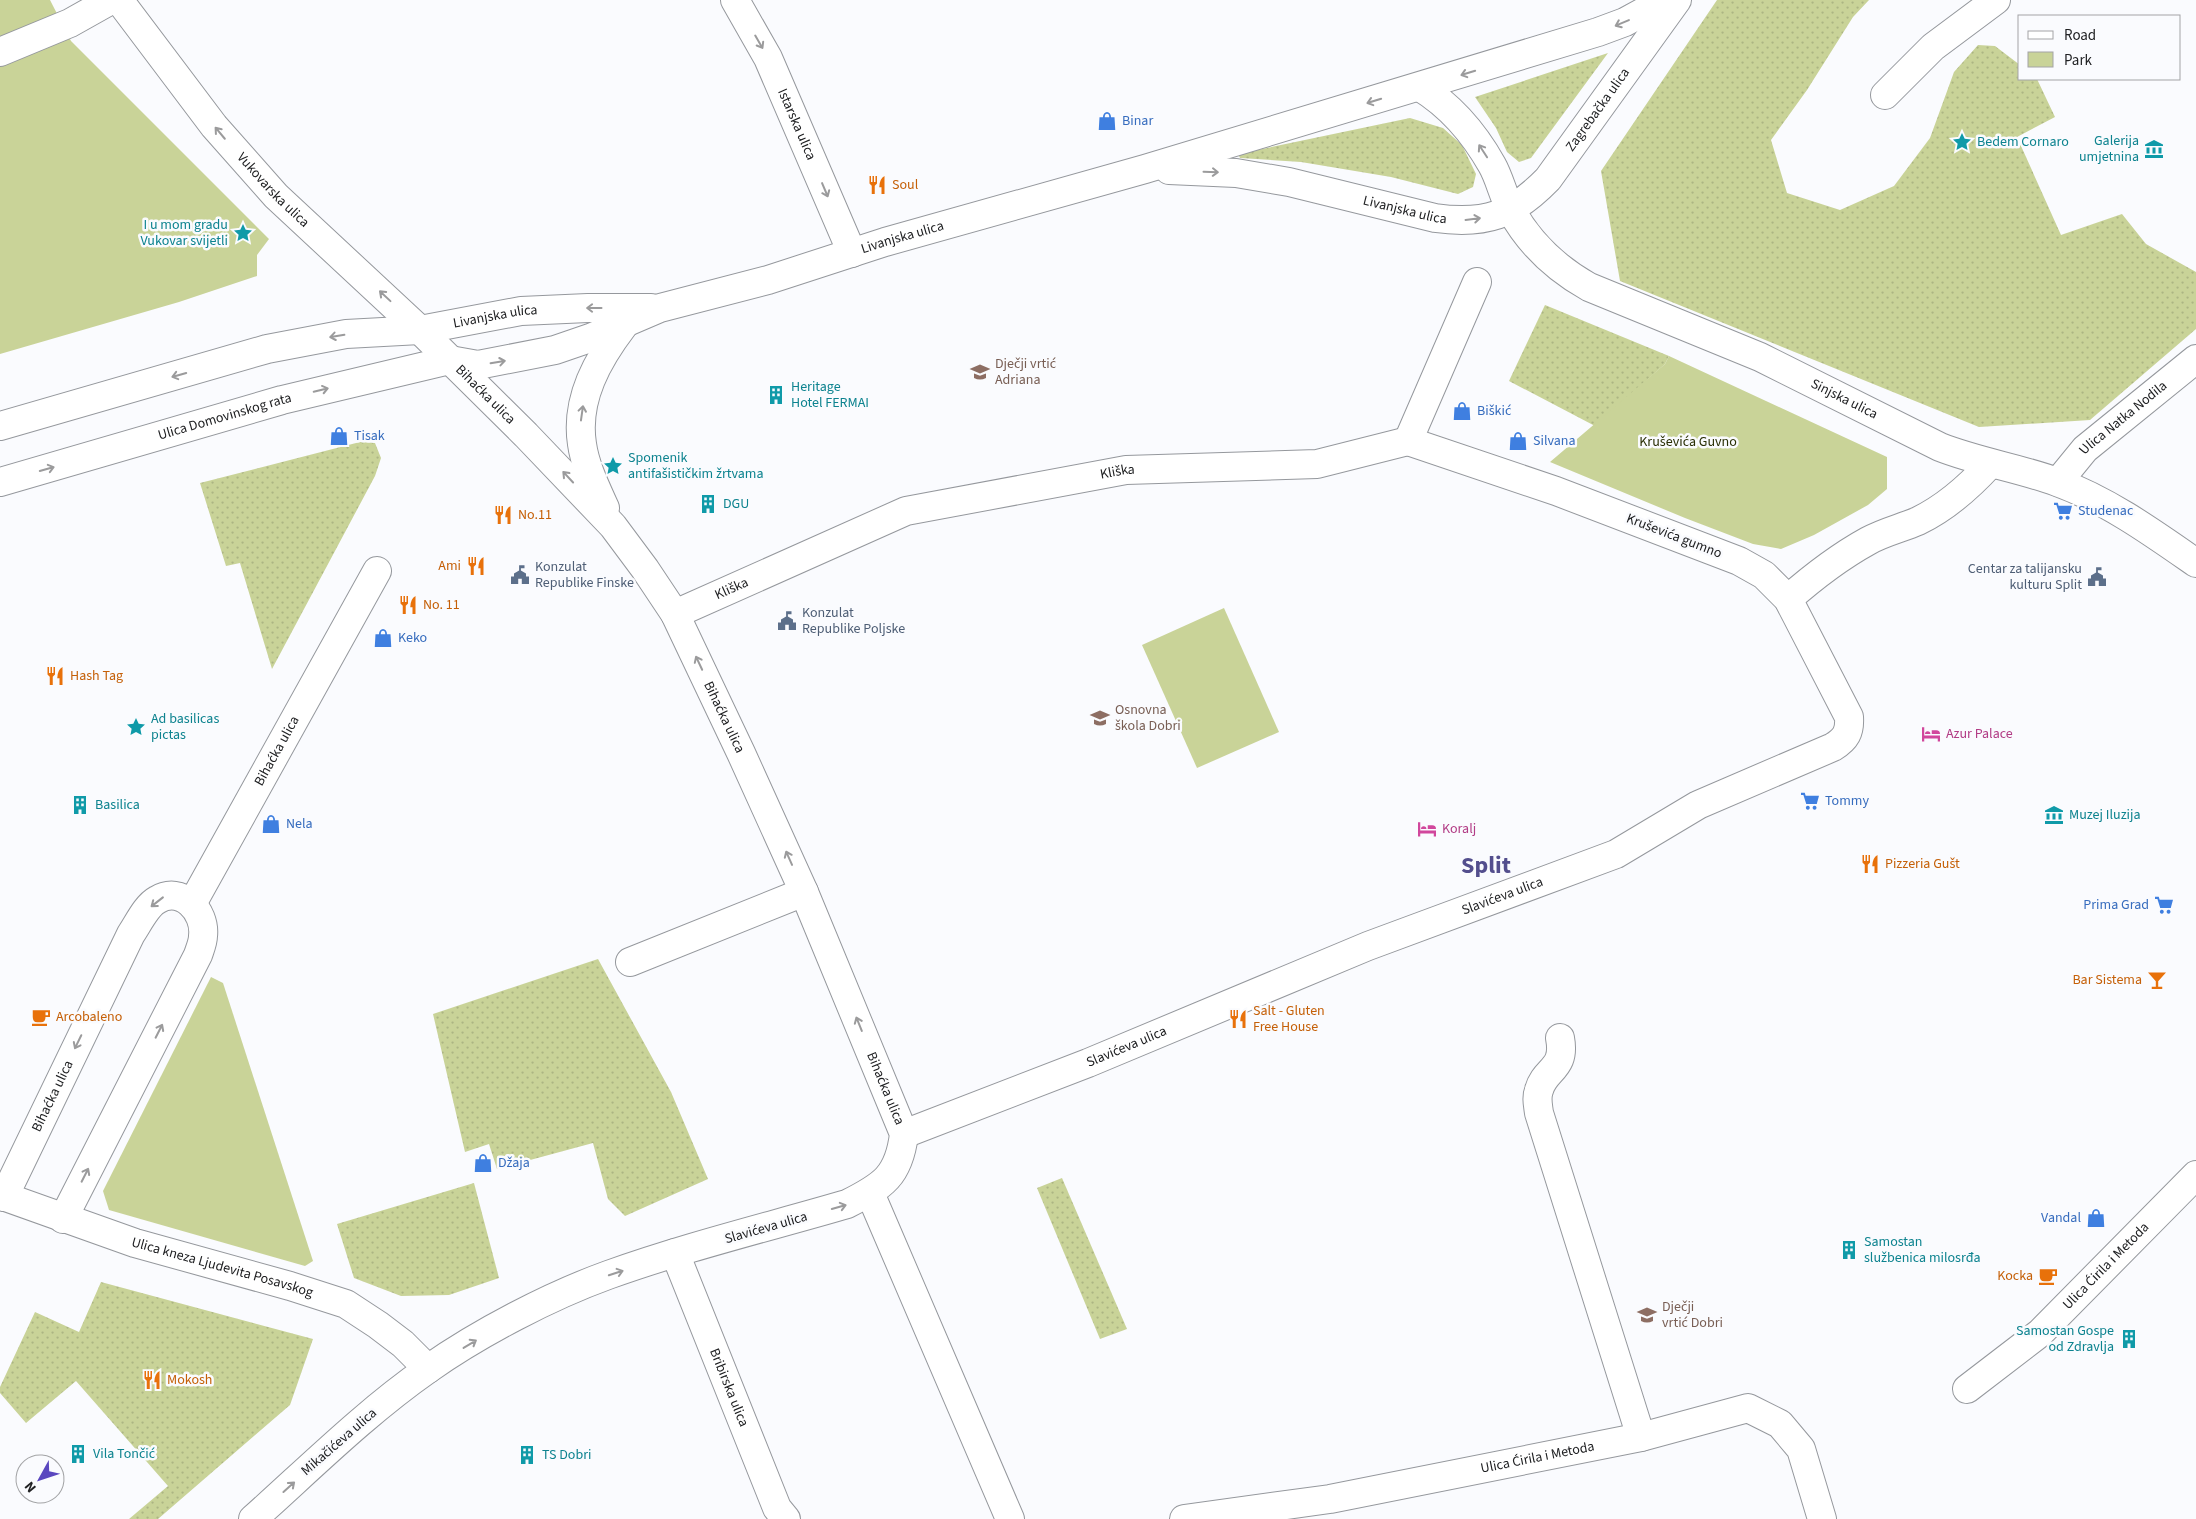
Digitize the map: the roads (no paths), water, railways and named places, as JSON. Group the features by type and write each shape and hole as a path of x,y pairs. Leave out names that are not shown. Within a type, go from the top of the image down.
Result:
{"street":[{"path":"0,52 70,23 111,0"},
{"name":"Vukovarska ulica","path":"119,0 179,81 248,166 276,196 450,360"},
{"name":"Istarska ulica","path":"735,0 768,58 852,253"},
{"name":"Livanjska ulica","path":"450,360 478,365 522,358 555,350 660,308 768,280 852,253 1145,170 1598,32 1625,22 1665,0"},
{"name":"Zagrebačka ulica","path":"1511,210 1533,194 1548,179 1677,0"},
{"path":"1885,95 1933,47 1996,0"},
{"path":"1420,87 1440,100 1473,136 1492,166 1511,210"},
{"name":"Livanjska ulica","path":"1145,170 1236,173 1290,182 1436,218 1457,221 1482,218 1511,210"},
{"name":"Sinjska ulica","path":"1511,210 1529,237 1548,257 1568,276 1589,287 1760,357 1940,448 1990,464 2058,482 2149,531 2196,563"},
{"path":"1408,442 1477,282"},
{"name":"Livanjska ulica","path":"420,330 522,311 588,308 660,308"},
{"path":"613,526 588,469 582,444 580,413 589,384 602,354 624,324"},
{"path":"0,426 267,350 309,340 346,334 420,330"},
{"name":"Ulica Domovinskog rata","path":"0,482 282,400 450,360"},
{"name":"Bihaćka ulica","path":"450,360 553,462 613,526 675,614 804,892 904,1134"},
{"name":"Ulica Natka Nodila","path":"2058,482 2085,449 2196,360"},
{"name":"Kliška","path":"675,614 897,514 1126,470 1317,464 1408,442"},
{"name":"Kruševića gumno","path":"1408,442 1556,491 1739,561 1764,575 1788,599 1849,717 1850,727 1847,735"},
{"path":"1788,599 1842,556 1871,539 1920,520 1954,499 1972,484 1990,464"},
{"name":"Bihaćka ulica","path":"2,1196 131,934 155,900 167,895 180,896 192,904 378,571"},
{"name":"Slavićeva ulica","path":"428,1369 498,1327 554,1299 607,1276 675,1253 847,1204 870,1193 892,1175 902,1154 904,1134 1088,1063 1368,946 1616,854 1698,806 1834,747 1847,735"},
{"path":"630,962 804,892"},
{"path":"63,1219 198,955 204,935 199,914 192,904"},
{"path":"1560,1038 1562,1052 1555,1068 1539,1088 1537,1101 1539,1113 1641,1437"},
{"name":"Ulica Ćirila i Metoda","path":"1967,1390 2040,1333 2196,1175"},
{"path":"870,1193 1010,1519"},
{"name":"Ulica kneza Ljudevita Posavskog","path":"2,1196 63,1219 135,1242 346,1304 403,1344 428,1369"},
{"name":"Bribirska ulica","path":"675,1253 777,1508 786,1519"},
{"name":"Mikačićeva ulica","path":"253,1519 372,1413 428,1369"},
{"name":"Ulica Ćirila i Metoda","path":"1184,1519 1330,1499 1641,1437 1748,1408 1780,1424 1801,1449 1822,1519"}],"place":[{"name":"Binar","path":"1107,121"},
{"name":"Bedem Cornaro","path":"1962,142"},
{"name":"Galerija umjetnina","path":"2154,149"},
{"name":"Soul","path":"877,185"},
{"name":"I u mom gradu Vukovar svijetli","path":"243,233"},
{"name":"Dječji vrtić Adriana","path":"980,372"},
{"name":"Heritage Hotel FERMAI","path":"776,395"},
{"name":"Biškić","path":"1462,411"},
{"name":"Tisak","path":"339,436"},
{"name":"Silvana","path":"1518,441"},
{"name":"Spomenik antifašističkim žrtvama","path":"613,466"},
{"name":"DGU","path":"708,504"},
{"name":"Studenac","path":"2063,511"},
{"name":"No.11","path":"503,515"},
{"name":"Ami","path":"476,566"},
{"name":"Konzulat Republike Finske","path":"520,575"},
{"name":"Centar za talijansku kulturu Split","path":"2097,577"},
{"name":"No. 11","path":"408,605"},
{"name":"Konzulat Republike Poljske","path":"787,621"},
{"name":"Keko","path":"383,638"},
{"name":"Hash Tag","path":"55,676"},
{"name":"Osnovna škola Dobri","path":"1100,718"},
{"name":"Ad basilicas pictas","path":"136,727"},
{"name":"Azur Palace","path":"1931,734"},
{"name":"Tommy","path":"1810,801"},
{"name":"Basilica","path":"80,805"},
{"name":"Muzej Iluzija","path":"2054,815"},
{"name":"Nela","path":"271,824"},
{"name":"Koralj","path":"1427,829"},
{"name":"Pizzeria Gušt","path":"1870,864"},
{"name":"Prima Grad","path":"2164,905"},
{"name":"Bar Sistema","path":"2157,980"},
{"name":"Arcobaleno","path":"41,1017"},
{"name":"Salt - Gluten Free House","path":"1238,1019"},
{"name":"Džaja","path":"483,1163"},
{"name":"Vandal","path":"2096,1218"},
{"name":"Samostan službenica milosrđa","path":"1849,1250"},
{"name":"Kocka","path":"2048,1276"},
{"name":"Dječji vrtić Dobri","path":"1647,1315"},
{"name":"Samostan Gospe od Zdravlja","path":"2129,1339"},
{"name":"Mokosh","path":"152,1380"},
{"name":"Vila Tončić","path":"78,1454"},
{"name":"TS Dobri","path":"527,1455"}],"district":[{"name":"Split","path":"1486,865"}],"park label":[{"name":"Kruševića Guvno","path":"1688,442"}]}
